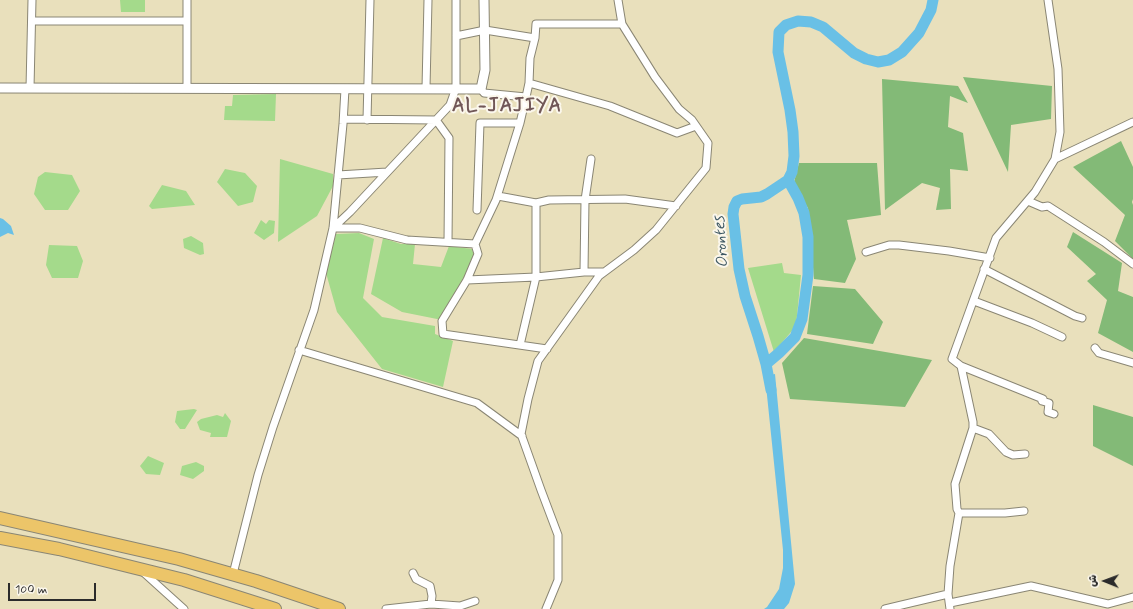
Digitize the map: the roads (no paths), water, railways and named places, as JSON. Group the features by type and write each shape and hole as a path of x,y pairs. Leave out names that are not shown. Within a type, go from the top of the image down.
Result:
{"highway":[{"path":"0,518 179,559 233,574 339,609"},
{"path":"0,538 59,549 184,580 275,609"}],"street":[{"path":"30,88 32,0"},
{"path":"187,88 188,0"},
{"path":"367,120 370,0"},
{"path":"426,88 428,0"},
{"path":"333,228 350,212 450,105 456,88 456,0"},
{"path":"481,89 485,70 484,0"},
{"path":"546,609 558,580 558,535 540,490 521,434 538,361 599,276 634,250 656,230 706,168 708,143 692,120 679,109 655,78 622,24 618,0"},
{"path":"1048,0 1058,69 1060,132 1055,159 1035,192 996,238 952,359 961,366 1043,398 1042,401 1049,403 1048,412 1054,414"},
{"path":"32,21 187,21"},
{"path":"547,349 443,334 442,321 467,280 478,254 474,244 498,196 520,123 526,97 529,83 530,58 535,38 536,24 622,24"},
{"path":"456,36 485,30 535,38"},
{"path":"529,83 610,106 677,133 696,126"},
{"path":"0,88 456,88 481,89 484,93 526,97"},
{"path":"0,92 11,88"},
{"path":"233,574 258,475 273,427 314,310 333,228 344,119 345,89"},
{"path":"344,119 436,120"},
{"path":"436,120 449,138 448,242"},
{"path":"1055,159 1133,122"},
{"path":"477,210 480,123 520,123"},
{"path":"584,272 585,200 591,159"},
{"path":"338,175 387,172"},
{"path":"498,196 536,203 549,200 625,199 676,206"},
{"path":"1028,201 1042,207 1048,206 1104,242 1133,264"},
{"path":"520,345 536,277 536,203"},
{"path":"333,228 360,228 407,240 474,244"},
{"path":"866,252 889,245 899,245 990,258"},
{"path":"984,270 1075,316 1082,318"},
{"path":"467,280 536,277 584,272 605,272"},
{"path":"974,301 1032,323 1062,337"},
{"path":"1095,348 1099,353 1133,363"},
{"path":"300,350 476,402 522,436"},
{"path":"961,366 973,428 955,484 957,509 959,513 950,566 948,594 950,606 1031,586 1108,604 1133,597"},
{"path":"973,428 989,434 1006,452 1013,455 1025,454"},
{"path":"959,513 1005,513 1024,511"},
{"path":"139,569 184,609"},
{"path":"413,573 416,579 430,586 432,596 431,604"},
{"path":"885,609 948,594"},
{"path":"386,609 431,604 460,606 475,600"}],"water":[{"path":"0,218 11,226 14,235 8,233 0,237"},
{"path":"775,374 795,584 789,603 784,609 764,609 779,589 783,568 783,550 765,376"}],"waterway":[{"name":"Orontes","path":"771,390 766,364 745,296 739,269 733,214 737,201 761,197 767,194 788,180 792,172 794,156 793,132 778,52 779,32 786,25 798,21 811,22 823,27 854,53 866,59 878,62 889,60 902,52 919,33 931,10 933,0"},
{"path":"766,364 795,337 802,319 808,275 808,237 804,213 788,180"}],"district":[{"name":"AL-JAJIYA","path":"507,107"}]}
